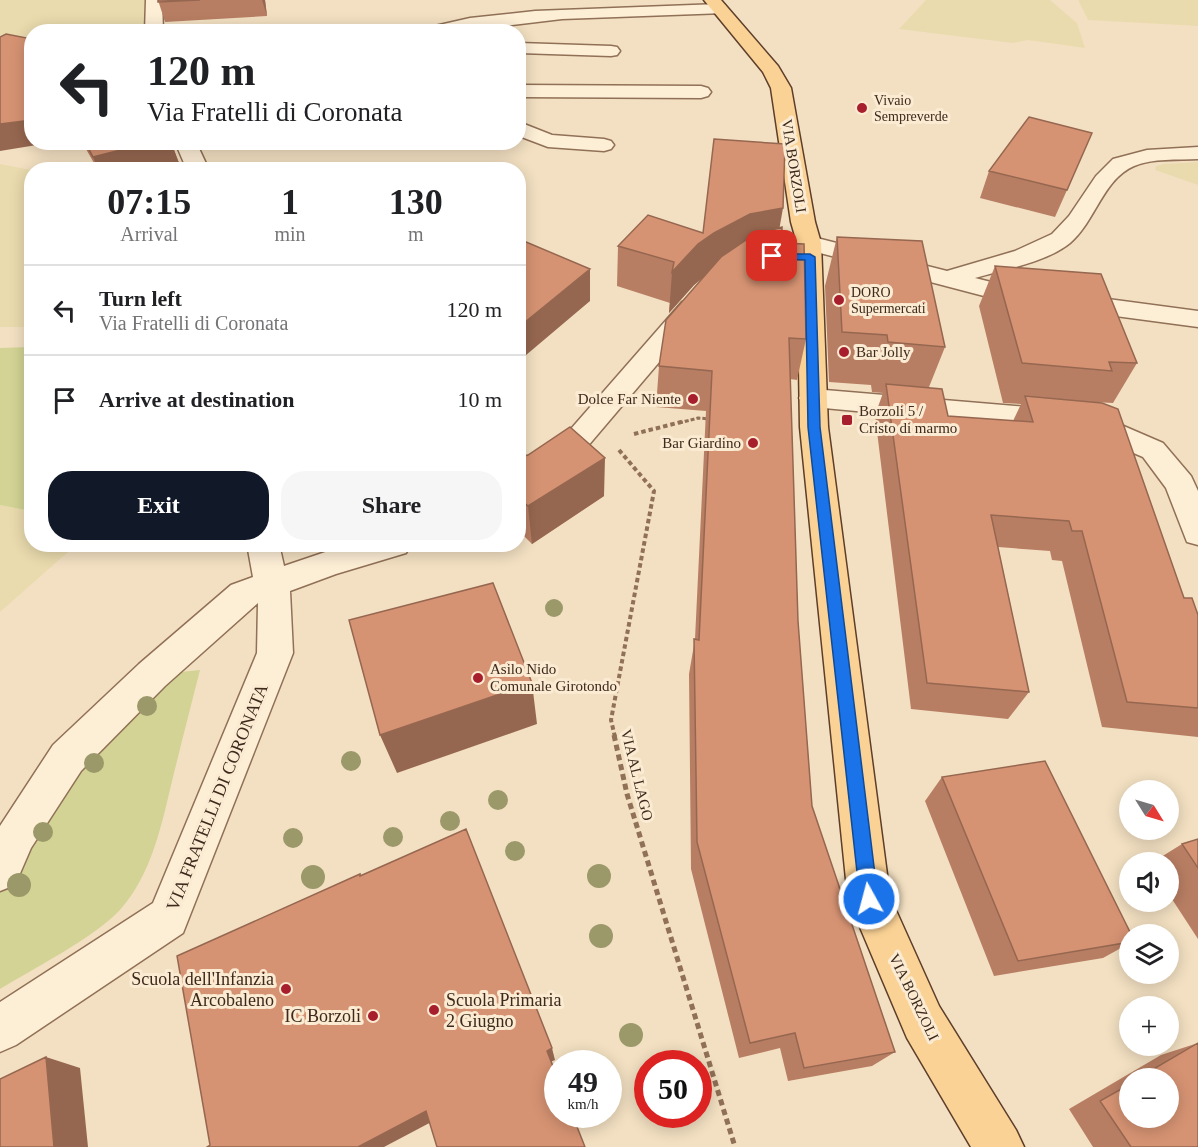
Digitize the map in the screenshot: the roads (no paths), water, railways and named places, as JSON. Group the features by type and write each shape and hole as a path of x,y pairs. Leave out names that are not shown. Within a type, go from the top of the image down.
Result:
{"main road":[{"name":"VIA BORZOLI","path":"715,4 771,70 781,88 803,222 800,252 814,427 869,899 922,1022 999,1147"}],"street":[{"path":"154,0 154,24"},
{"path":"678,0 715,4"},
{"path":"485,24 542,15 715,4"},
{"path":"526,48 611,51"},
{"path":"526,91 701,93"},
{"path":"526,131 548,141 604,145"},
{"path":"948,279 1058,240 1074,226 1109,176 1122,163 1166,155 1198,153"},
{"path":"800,252 948,279 1004,293 1198,319"},
{"path":"526,479 598,433 705,291"},
{"path":"813,398 1088,422 1153,450 1180,484 1198,533"},
{"name":"VIA FRATELLI DI CORONATA","path":"0,1029 168,918 275,653 275,602 264,552"},
{"path":"0,870 16,834 67,758 152,675 243,595 329,563 367,552"}],"place":[{"name":"Vivaio Sempreverde","path":"862,108"},
{"name":"DORO Supermercati","path":"839,300"},
{"name":"Bar Jolly","path":"844,352"},
{"name":"Dolce Far Niente","path":"693,399"},
{"name":"Borzoli 5 / Cristo di marmo","path":"847,420"},
{"name":"Bar Giardino","path":"753,443"},
{"name":"Asilo Nido Comunale Girotondo","path":"478,678"},
{"name":"Scuola dell'Infanzia Arcobaleno","path":"286,989"},
{"name":"Scuola Primaria 2 Giugno","path":"434,1010"},
{"name":"IC Borzoli","path":"373,1016"}]}
